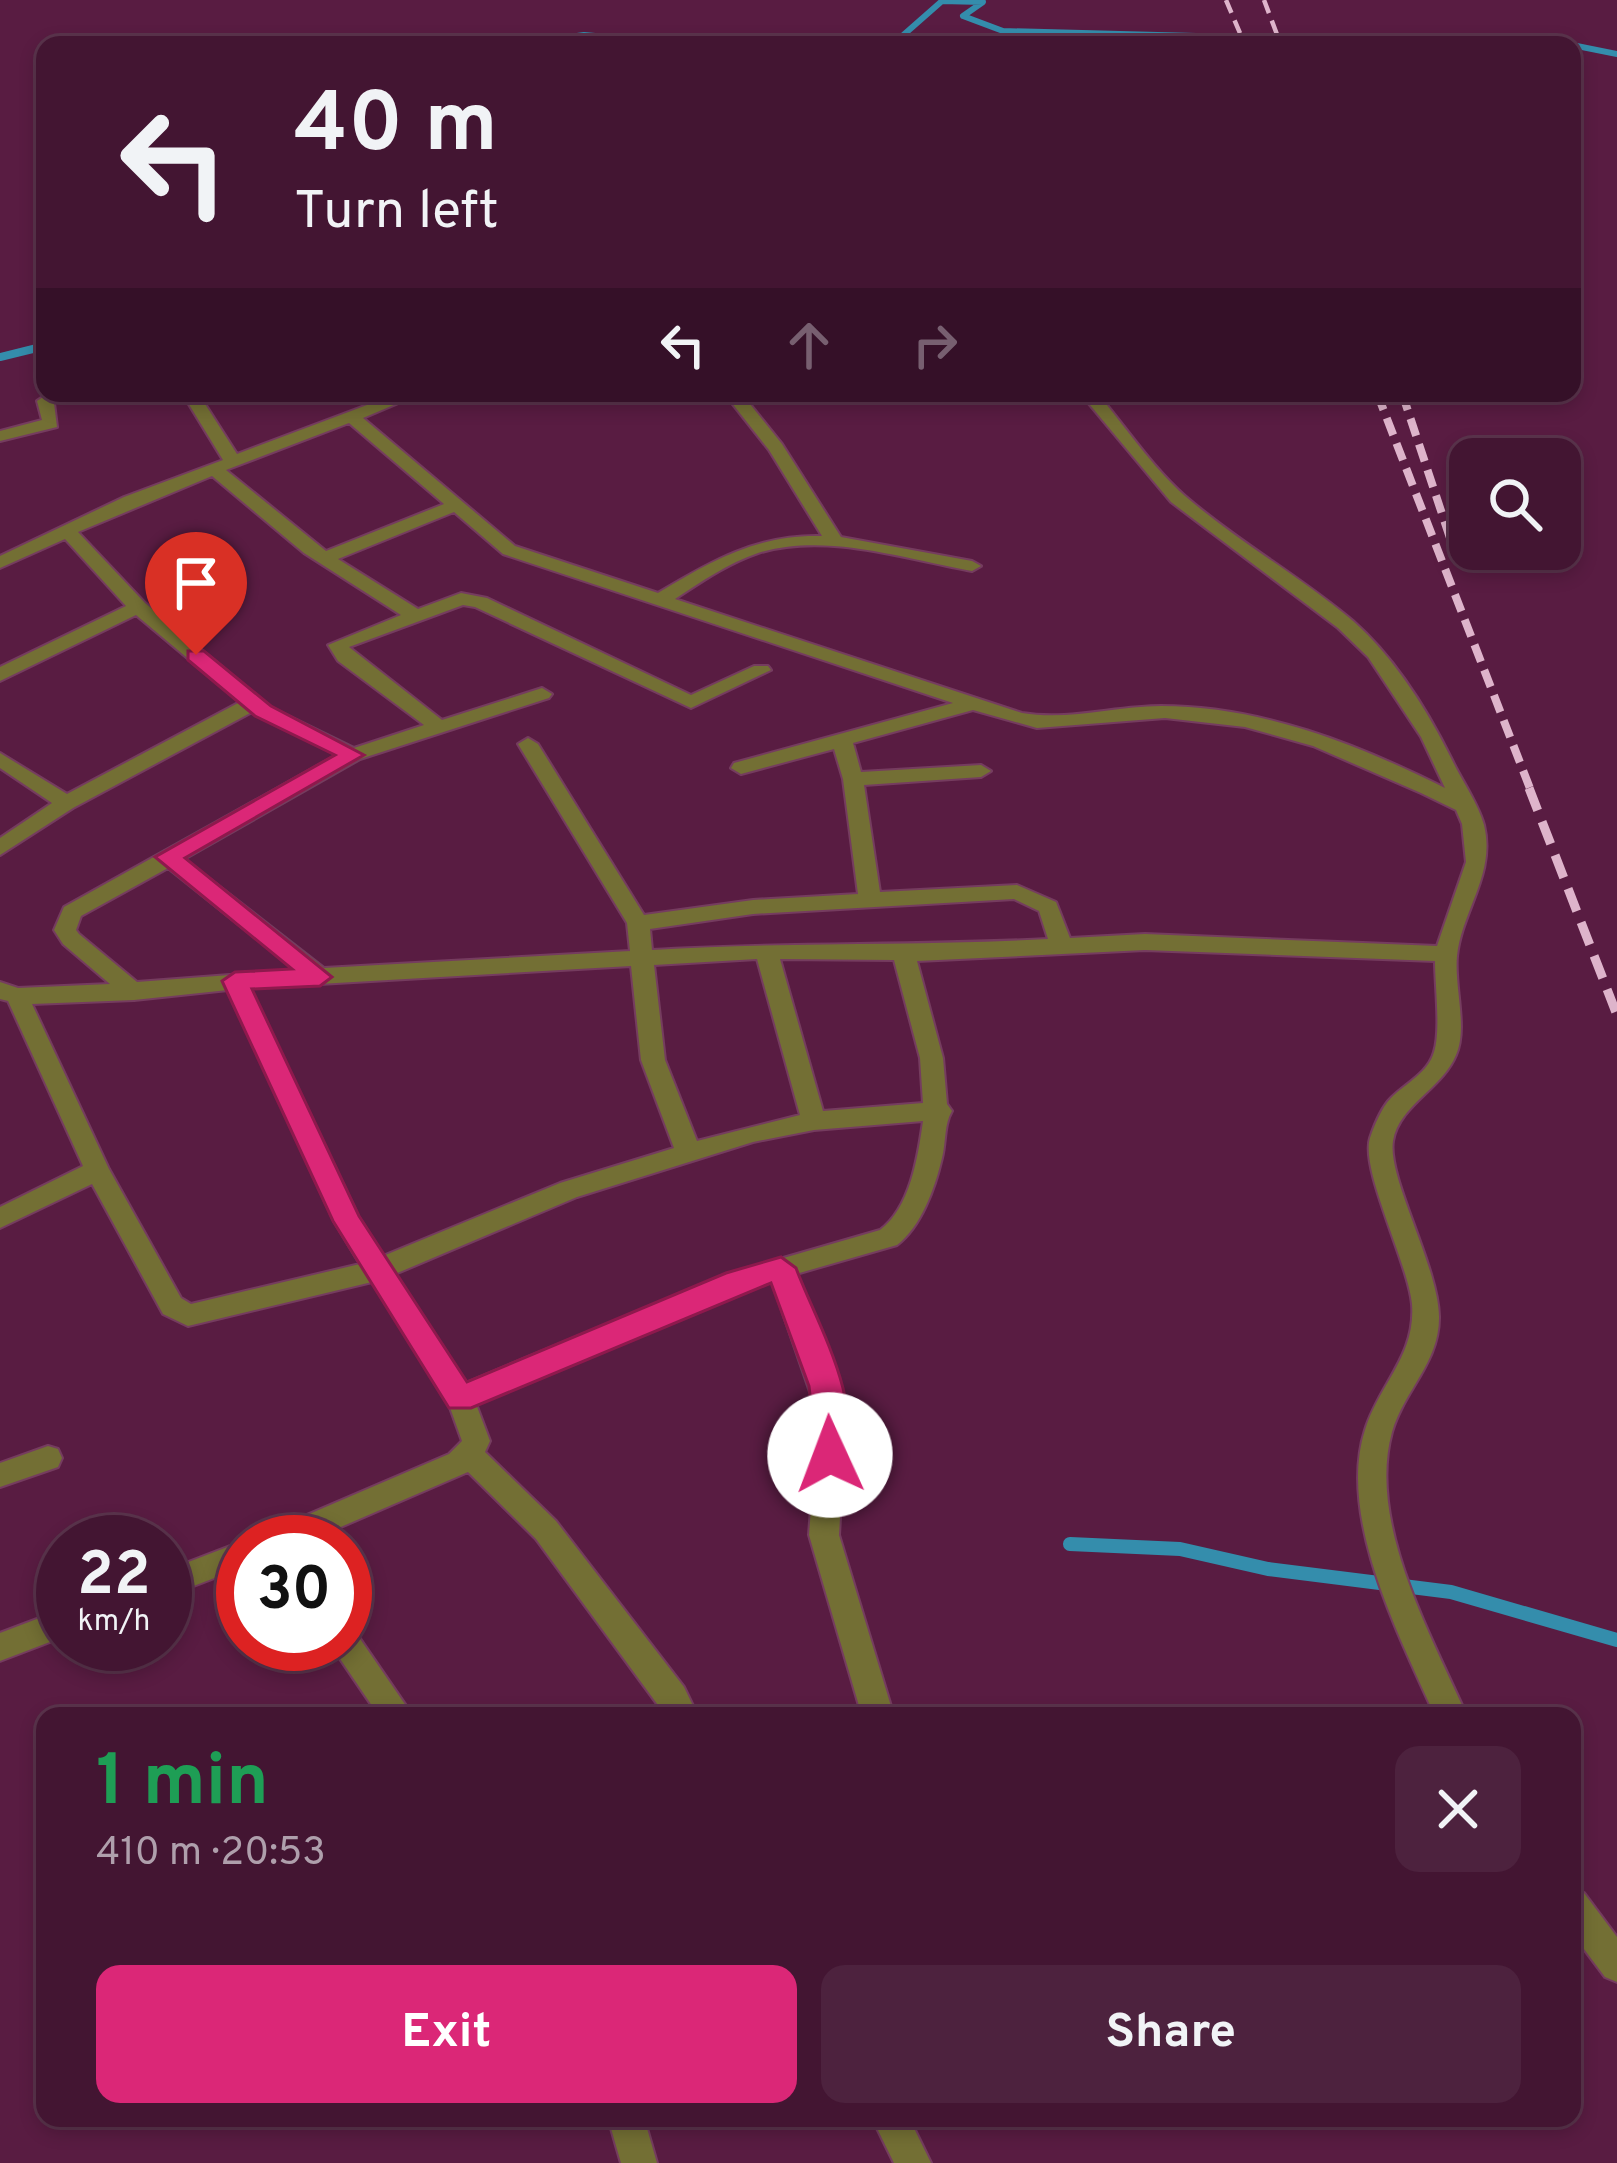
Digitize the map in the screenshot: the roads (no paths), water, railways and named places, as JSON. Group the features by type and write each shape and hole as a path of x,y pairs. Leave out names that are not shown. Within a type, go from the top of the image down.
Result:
{"street":[{"path":"0,436 51,423 44,402"},
{"path":"194,402 224,466 324,558 413,614"},
{"path":"0,532 6,561 67,531 352,417 372,402"},
{"path":"739,402 776,448 836,544"},
{"path":"1096,402 1177,498 1345,624 1375,653 1431,737 1478,841 1477,862 1445,954 1447,1051 1432,1077 1396,1107 1380,1142 1426,1316 1420,1355 1379,1428 1369,1480 1390,1558 1447,1707"},
{"path":"352,417 508,550 1042,723 1162,712 1311,736 1356,751 1464,806"},
{"path":"324,558 456,505"},
{"path":"67,531 138,608 254,703 352,755"},
{"path":"659,600 756,548 784,542 836,544 972,566"},
{"path":"441,728 337,649 348,638 461,599 480,602 691,702 761,670"},
{"path":"0,675 138,608"},
{"path":"134,992 71,939 67,920 85,903 352,755 542,694"},
{"path":"0,848 66,803 254,703"},
{"path":"741,768 974,704"},
{"path":"842,740 853,778 870,900"},
{"path":"528,744 638,923 658,1083 688,1151"},
{"path":"0,758 66,803"},
{"path":"853,778 981,771"},
{"path":"168,857 320,977"},
{"path":"638,923 735,909 1026,894 1048,907 1062,946"},
{"path":"940,1111 814,1121 688,1151 569,1190 377,1270 188,1315 172,1306 97,1170 9,993 134,992 235,981 766,951 903,952 1216,940 1445,954"},
{"path":"766,951 814,1121"},
{"path":"460,1399 737,1281 888,1238 900,1229 940,1111 931,1042 903,952"},
{"path":"235,981 347,1221 460,1399 476,1441 470,1455 337,1515"},
{"path":"0,1218 97,1170"},
{"path":"781,1268 832,1415 824,1535 875,1707"},
{"path":"470,1455 546,1530 678,1707"},
{"path":"0,1475 48,1458"},
{"path":"0,1647 36,1633"},
{"path":"365,1671 391,1707"},
{"path":"1581,1918 1617,1966"},
{"path":"629,2127 639,2163"},
{"path":"895,2127 913,2163"}],"waterway":[{"path":"902,36 942,1 983,2 963,16 1003,31 1196,36"},
{"path":"577,36 595,36"},
{"path":"1581,47 1617,54"},
{"path":"0,357 36,348"},
{"path":"1070,1544 1180,1549 1268,1569 1451,1592 1617,1640"}],"railway":[{"path":"1226,0 1241,36"},
{"path":"1264,0 1278,36"},
{"path":"1380,402 1531,791"},
{"path":"1405,402 1449,535"},
{"path":"1529,788 1617,1015"}]}
